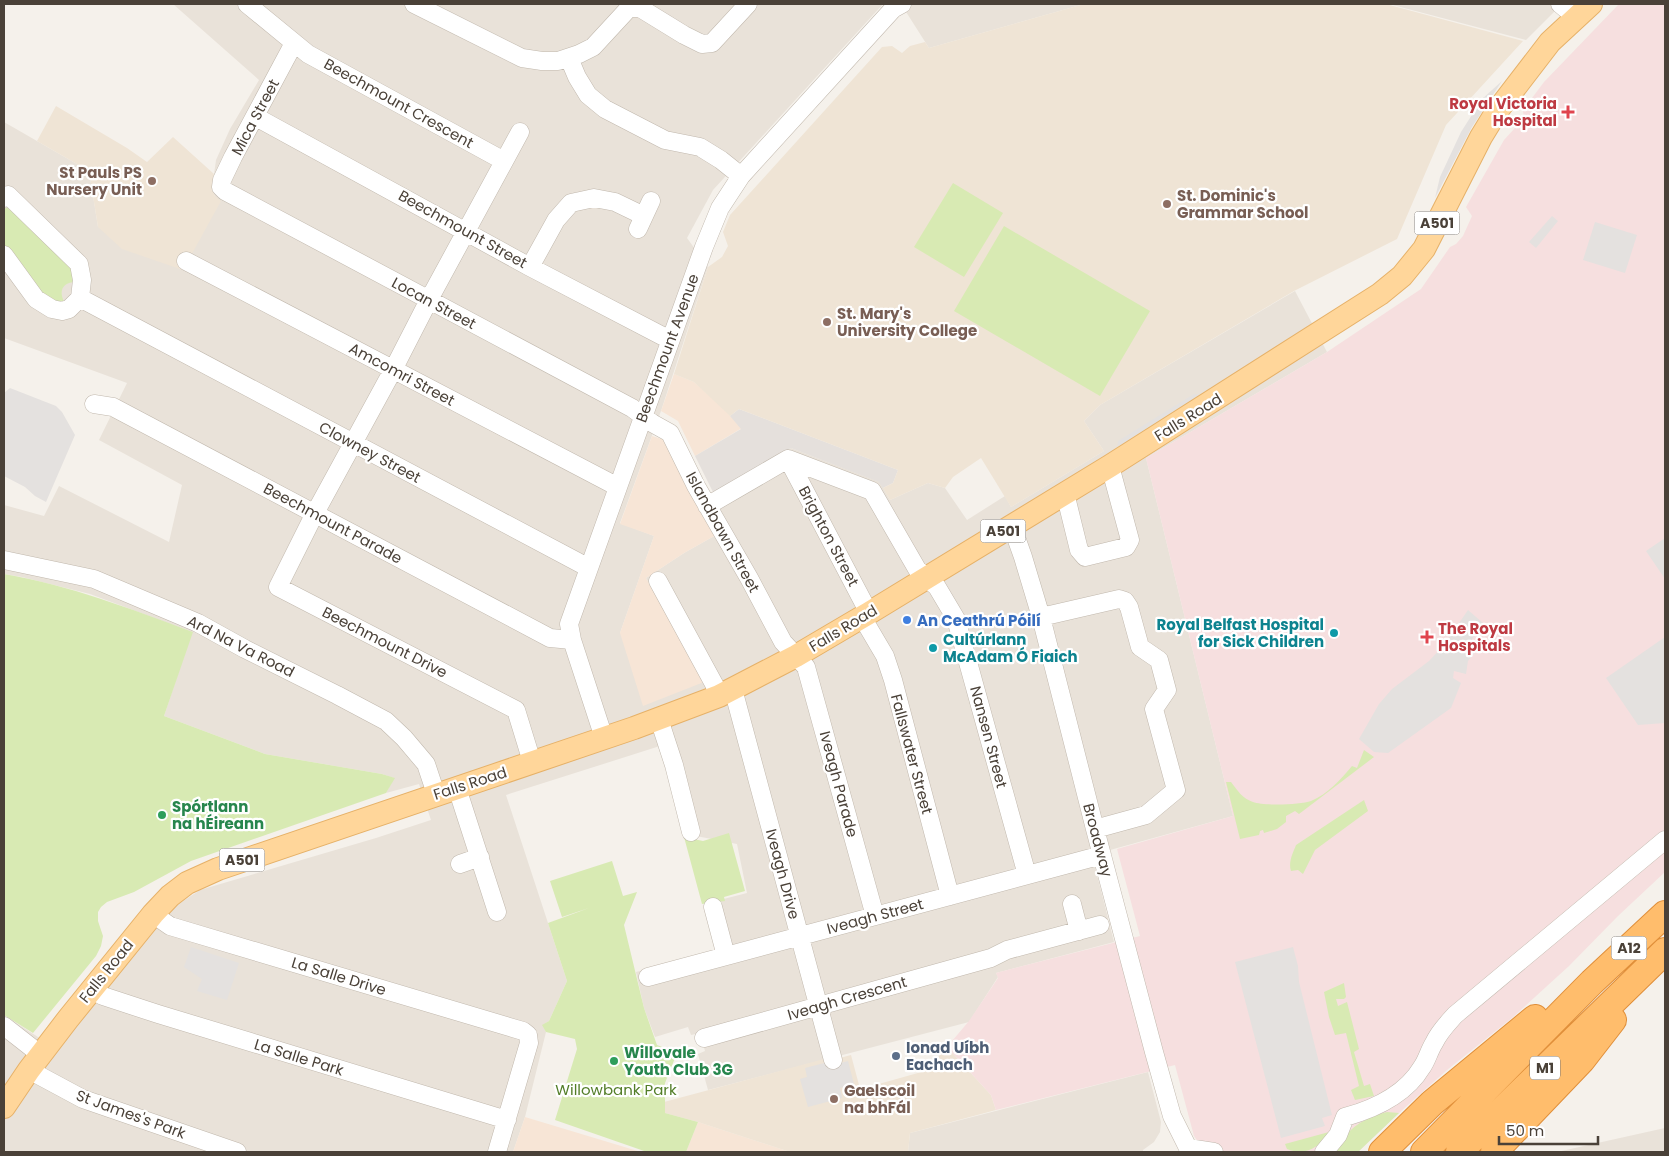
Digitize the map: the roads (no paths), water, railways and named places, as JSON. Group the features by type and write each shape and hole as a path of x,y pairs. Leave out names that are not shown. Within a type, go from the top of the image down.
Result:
{"highway":[{"name":"A12","path":"1592,982 1665,914"},
{"name":"A12","path":"1631,984 1665,951"},
{"path":"1382,1152 1432,1103 1514,1037 1553,1002 1592,982"},
{"name":"M1","path":"1424,1152 1592,982"},
{"path":"1494,1152 1588,1053 1610,1025 1631,984"},
{"name":"M1","path":"1460,1152 1631,984"}],"main road":[{"name":"Falls Road","path":"4,1107 35,1062 152,914 170,896 198,877 311,836 659,719 726,692 796,656 928,578 1064,492 1110,466 1380,294 1402,276 1424,249 1481,137 1497,111 1550,42 1584,11"}],"street":[{"name":"Beechmount Crescent","path":"247,4 308,54 504,161"},
{"path":"414,4 522,58 558,61 593,47 629,8 640,8 684,36 702,44 712,43 748,4"},
{"path":"1560,4 1584,11"},
{"name":"Beechmount Avenue","path":"604,738 568,624 704,247 720,208 741,176 894,6"},
{"name":"Mica Street","path":"224,191 221,187 222,180 294,43"},
{"path":"569,58 576,77 588,95 605,109 666,140 700,147 721,160 741,176"},
{"name":"Beechmount Street","path":"256,117 670,340"},
{"path":"315,513 394,370 520,132"},
{"name":"Locan Street","path":"224,191 632,408 642,416"},
{"path":"4,255 36,299 52,309 62,311 69,309 80,298 82,280 79,264 5,193"},
{"path":"530,266 556,220 571,203 594,198 615,202 644,215"},
{"name":"Amcomri Street","path":"186,262 618,487"},
{"name":"Clowney Street","path":"80,298 589,568"},
{"name":"Beechmount Parade","path":"94,404 113,407 550,638 572,640"},
{"name":"Islandbawn Street","path":"642,416 670,433 707,506 749,578 783,642 796,656"},
{"path":"707,506 788,459"},
{"name":"Nansen Street","path":"788,459 872,491 917,570 937,587 956,619 1027,875"},
{"name":"Brighton Street","path":"788,459 866,615"},
{"path":"1064,492 1079,550 1085,557 1126,547 1130,540 1110,466"},
{"name":"Beechmount Drive","path":"315,513 278,586 516,710 532,762"},
{"name":"Broadway","path":"1012,526 1041,617 1094,828 1172,1116 1189,1150"},
{"name":"Ard Na Va Road","path":"4,560 94,579 198,623 386,721 404,738 447,791 480,857 497,912"},
{"name":"Iveagh Drive","path":"658,581 714,684 726,692 800,936 833,1060"},
{"path":"1041,617 1119,599 1125,601 1129,607 1140,647 1159,660 1167,690 1154,709 1176,790 1146,815 1094,828"},
{"name":"Fallswater Street","path":"866,615 885,656 893,680 950,896"},
{"name":"Iveagh Parade","path":"796,656 806,667 812,686 875,916"},
{"path":"659,719 691,832"},
{"path":"1324,1152 1338,1135 1345,1117 1372,1108 1388,1099 1403,1089 1414,1078 1422,1067 1433,1043 1455,1015 1665,840"},
{"name":"Iveagh Street","path":"648,977 1102,855"},
{"path":"460,864 480,857"},
{"path":"1072,904 1079,931"},
{"path":"713,906 726,956"},
{"name":"La Salle Drive","path":"152,914 170,926 523,1031 528,1036 529,1043 507,1120"},
{"name":"Iveagh Crescent","path":"704,1038 991,958 1008,950 1100,925"},
{"name":"La Salle Park","path":"92,990 103,996 158,1014 507,1120"},
{"name":"St James's Park","path":"4,1026 35,1062 83,1099 236,1152"},
{"path":"496,1152 507,1120"},
{"path":"1189,1150 1214,1152"}],"place":[{"name":"Royal Victoria Hospital","path":"1568,112"},
{"name":"St Pauls PS Nursery Unit","path":"152,181"},
{"name":"St. Dominic's Grammar School","path":"1167,204"},
{"name":"St. Mary's University College","path":"827,322"},
{"name":"An Ceathrú Póilí","path":"907,620"},
{"name":"Royal Belfast Hospital for Sick Children","path":"1334,633"},
{"name":"The Royal Hospitals","path":"1427,637"},
{"name":"Cultúrlann McAdam Ó Fiaich","path":"933,648"},
{"name":"Spórtlann na hÉireann","path":"162,815"},
{"name":"Ionad Uíbh Eachach","path":"896,1056"},
{"name":"Willovale Youth Club 3G","path":"614,1061"},
{"name":"Gaelscoil na bhFál","path":"834,1099"}],"park label":[{"name":"Willowbank Park","path":"616,1089"}]}
